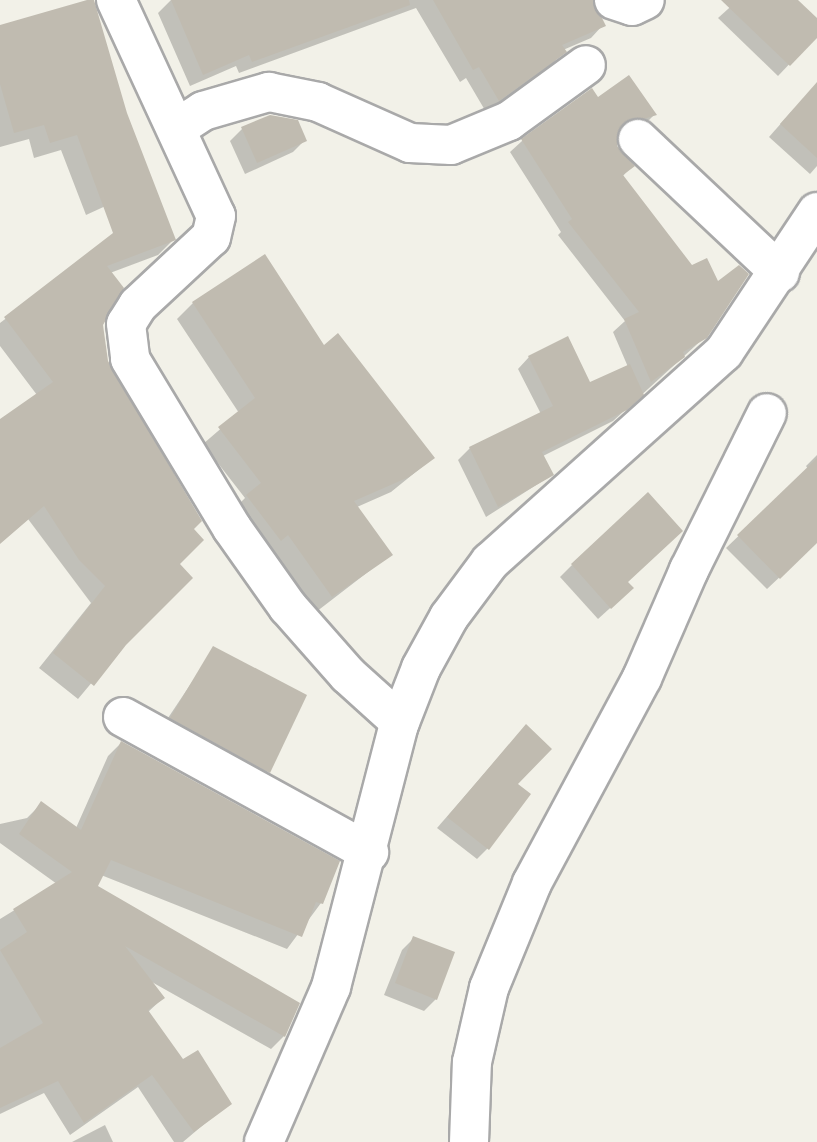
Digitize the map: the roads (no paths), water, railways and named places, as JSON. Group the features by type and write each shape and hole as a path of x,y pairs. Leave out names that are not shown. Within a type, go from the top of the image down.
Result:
{"street":[{"path":"116,0 216,216 215,229 138,305 126,324 130,359 232,528 288,607 348,675 400,722"},
{"path":"614,0 632,6 645,0"},
{"path":"177,128 203,111 269,92 318,102 410,143 452,145 509,121 586,65"},
{"path":"638,139 780,273"},
{"path":"264,1142 331,987 369,852 400,722 449,617 490,562 712,364 739,333 817,212"},
{"path":"469,1142 472,1062 489,988 532,883 642,678 689,570 767,413"},
{"path":"122,717 369,852"}]}
